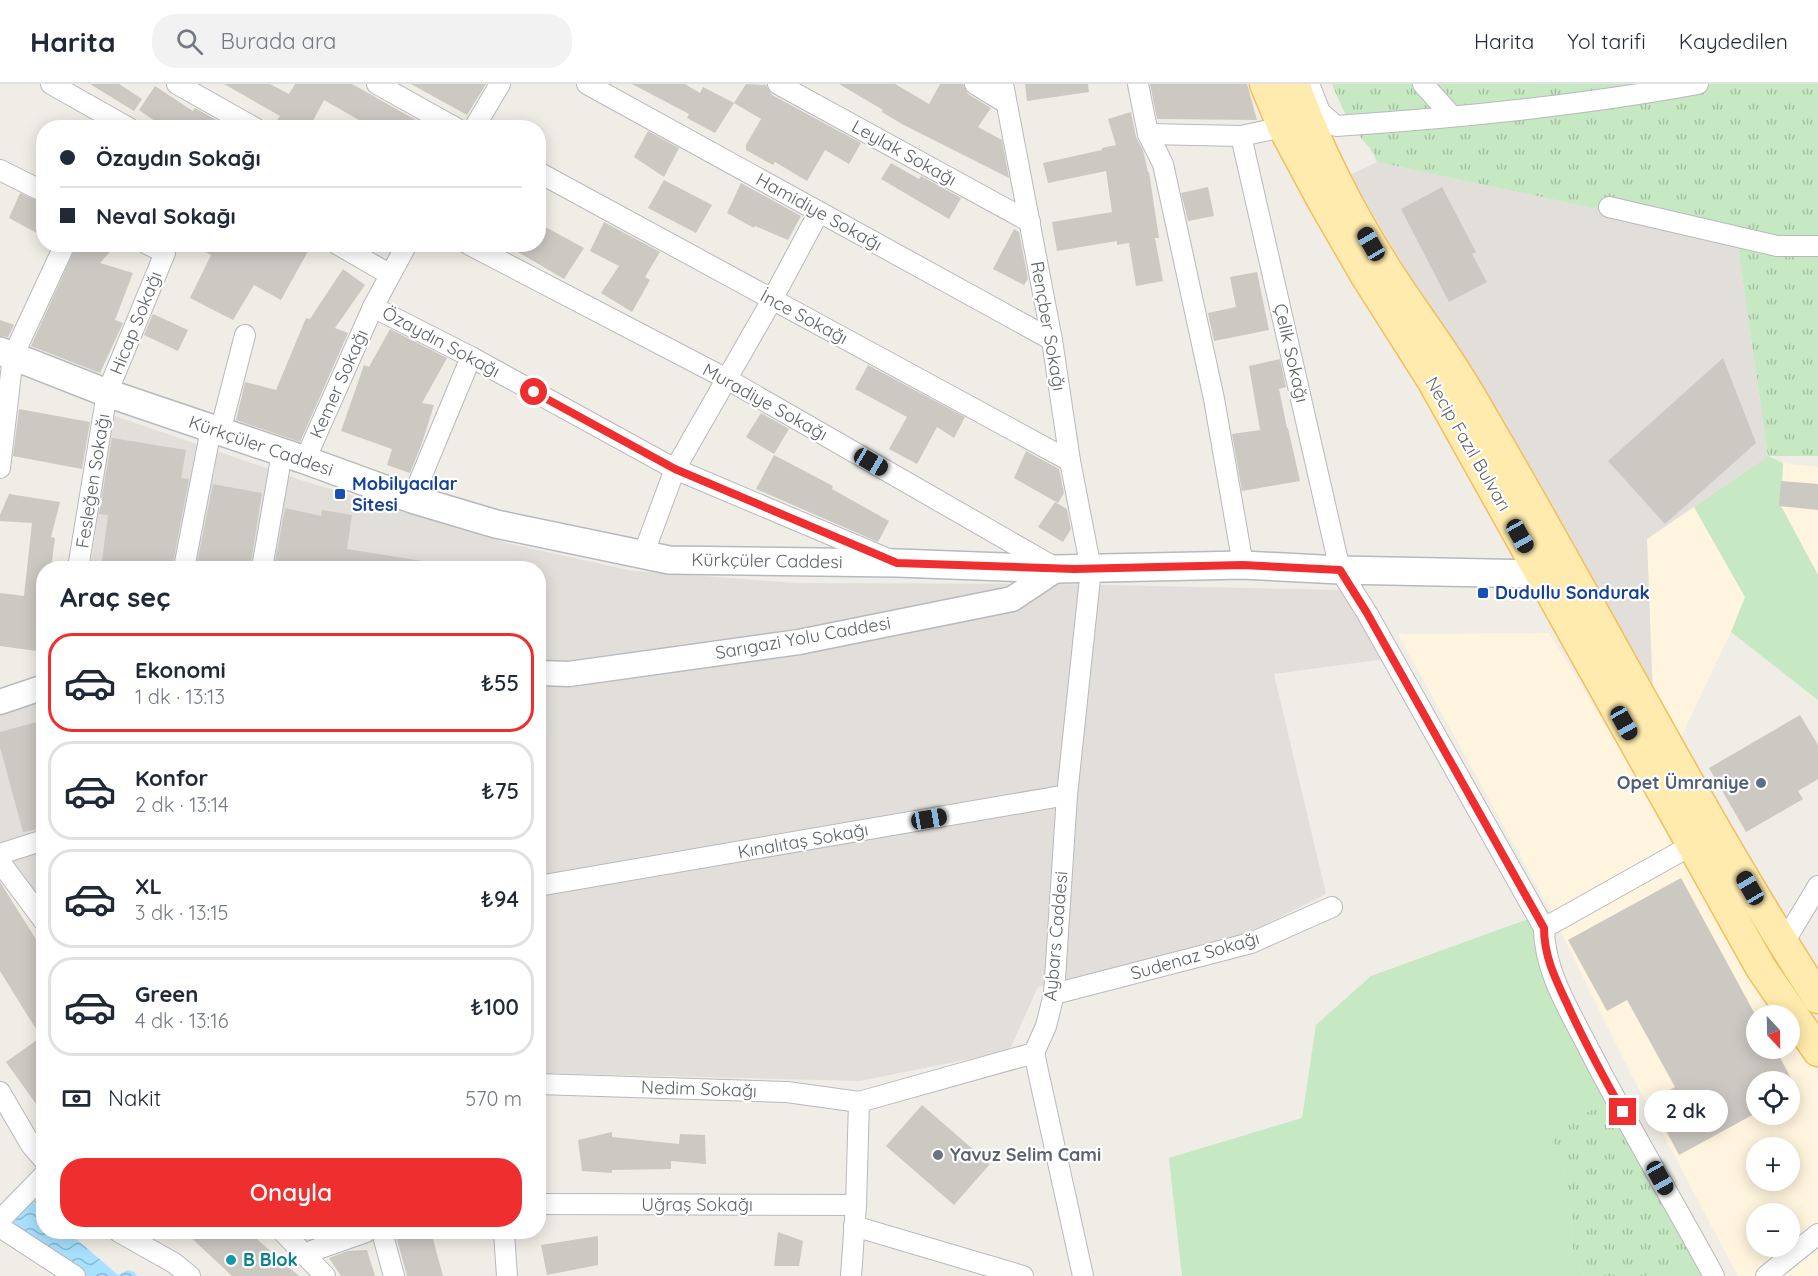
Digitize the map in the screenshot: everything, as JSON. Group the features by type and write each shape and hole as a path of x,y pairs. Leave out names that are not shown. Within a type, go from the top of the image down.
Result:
{"main road":[{"name":"Necip Fazıl Bulvarı","path":"1265,84 1283,128 1366,276 1553,569 1631,683 1783,944 1818,998"},
{"name":"Necip Fazıl Bulvarı","path":"1294,84 1308,123 1338,186 1383,264 1459,377 1692,845 1761,968 1818,1051"},
{"name":"Kürkçüler Caddesi","path":"6,353 107,393 412,499 496,524 669,560 897,563 1057,569 1243,565 1340,570 1553,569"},
{"name":"Necip Fazıl Bulvarı","path":"1783,944 1818,982"}],"street":[{"path":"51,84 115,120"},
{"path":"177,84 241,120"},
{"path":"377,84 442,120"},
{"path":"479,120 500,84"},
{"name":"Hamidiye Sokağı","path":"587,84 1052,340"},
{"name":"Leylak Sokağı","path":"778,84 1030,222"},
{"path":"975,84 1004,94"},
{"path":"1138,84 1148,134 1163,164 1214,399 1243,565"},
{"path":"1309,84 1320,112 1336,126 1527,110 1616,99 1698,84"},
{"path":"1423,84 1451,115"},
{"name":"Rençber Sokağı","path":"1004,94 1052,340 1070,461 1091,569"},
{"path":"1148,134 1241,136 1283,128"},
{"name":"Çelik Sokağı","path":"1241,136 1340,570 1367,613 1544,928"},
{"path":"0,170 36,188"},
{"name":"İnce Sokağı","path":"546,176 1070,461"},
{"path":"1609,207 1777,246 1818,246"},
{"path":"643,555 675,469 725,378 772,300 819,212"},
{"path":"0,468 6,353 61,252"},
{"name":"Hicap Sokağı","path":"107,393 165,254 161,252"},
{"path":"351,252 389,274"},
{"name":"Kemer Sokağı","path":"264,561 294,457 402,252"},
{"name":"Muradiye Sokağı","path":"483,252 725,378 1057,569"},
{"name":"Özaydın Sokağı","path":"373,307 471,357 675,469 897,563"},
{"path":"186,561 216,430 245,336"},
{"path":"412,499 471,357"},
{"name":"Fesleğen Sokağı","path":"79,561 107,393"},
{"name":"Sarıgazi Yolu Caddesi","path":"546,673 569,674 799,642 1012,599 1057,569"},
{"name":"Aybars Caddesi","path":"1034,1053 1046,1026 1054,994 1067,795 1091,569"},
{"path":"0,702 36,690"},
{"name":"Kınalıtaş Sokağı","path":"546,885 1067,795"},
{"path":"0,854 36,843"},
{"path":"1692,845 1544,928 1544,944 1549,963 1576,1024 1604,1079 1714,1276"},
{"path":"0,861 36,910"},
{"path":"1783,944 1818,886"},
{"name":"Sudenaz Sokağı","path":"1054,994 1251,943 1332,907"},
{"path":"851,1276 859,1102 1034,1053 1083,1276"},
{"name":"Nedim Sokağı","path":"546,1084 787,1092 859,1102"},
{"path":"0,1092 36,1151"},
{"path":"0,1220 36,1183"},
{"name":"Uğraş Sokağı","path":"546,1204 856,1205"},
{"path":"854,1226 1023,1276"},
{"path":"0,1227 75,1276"},
{"path":"1766,1276 1818,1234"},
{"path":"131,1239 174,1263 190,1276"},
{"path":"289,1239 324,1276"},
{"path":"303,1254 346,1239"},
{"path":"384,1239 394,1276"},
{"path":"504,1239 507,1276"}],"shaded area":[{"path":"1377,162 1593,208 1738,247 1768,456 1647,539 1653,699 1548,511 1350,175"},
{"path":"112,415 301,480 507,543 633,571 798,583 1060,584 1340,590 1385,659 1274,674 1326,894 1239,938 1038,987 1009,1051 860,1081 546,1073 546,561 91,561"},
{"path":"1783,463 1818,467 1818,575 1781,506"},
{"path":"1694,507 1745,597 1731,632 1679,741 1653,699 1647,539"},
{"path":"1549,633 1777,1005 1746,1005 1746,1059 1800,1059 1800,1043 1818,1073 1818,1276 1738,1276 1629,1070 1550,910 1398,634"},
{"path":"36,702 36,902 0,843 0,712"}],"green space":[{"path":"1332,84 1818,84 1818,456 1768,456 1738,247 1593,208 1377,162 1371,149 1347,117"},
{"path":"1768,456 1783,463 1781,506 1818,575 1818,700 1731,632 1745,597 1694,507"},
{"path":"1528,919 1607,1103 1550,1130 1571,1208 1573,1256 1584,1276 1182,1276 1169,1158 1302,1118 1316,1025 1371,976"},
{"path":"1607,1103 1690,1253 1647,1276 1584,1276 1573,1256 1571,1208 1549,1130"},
{"path":"1690,1253 1702,1276 1647,1276"}],"water":[{"path":"36,1200 36,1239 76,1239 118,1275 128,1270 137,1276 85,1276 16,1233 12,1224 29,1204"}],"building":[{"path":"90,84 119,84 142,99 134,111"},
{"path":"224,84 270,84 289,94 295,84 352,84 416,120 359,120 324,100 313,120 277,120 280,116"},
{"path":"411,84 486,84 467,115"},
{"path":"632,84 685,84 700,93 703,87 734,103 715,133 687,118 689,114"},
{"path":"746,84 766,85 772,95 861,143 849,164 825,150 807,181 775,162 773,165 746,150 746,145 761,119 734,103"},
{"path":"839,84 895,84 929,104 940,84 963,84 968,94 991,108 978,127 1002,140 1009,178 902,124"},
{"path":"1025,84 1088,84 1089,92 1027,101"},
{"path":"1150,84 1247,84 1257,120 1157,119"},
{"path":"155,86 193,111 195,108 216,120 153,120 139,110"},
{"path":"1131,112 1136,137 1143,150 1149,172 1159,238 1155,238 1163,281 1136,286 1129,243 1117,245 1117,241 1057,251 1052,222 1112,212 1106,171 1048,183 1043,163 1116,145 1108,119"},
{"path":"648,131 679,148 664,177 634,157"},
{"path":"891,163 961,198 949,219 881,179"},
{"path":"664,180 712,205 696,233 648,208"},
{"path":"741,183 801,216 788,240 755,226 754,228 727,213"},
{"path":"1208,187 1214,216 1188,221 1181,193"},
{"path":"1442,187 1476,252 1472,254 1487,282 1449,302 1401,209"},
{"path":"20,193 36,200 36,233 9,218"},
{"path":"604,222 660,252 645,277 650,280 632,312 601,293 619,266 590,251"},
{"path":"546,227 584,248 564,279 518,252 546,252"},
{"path":"1014,229 1019,232 1028,279 1024,285 993,269"},
{"path":"73,252 110,252 100,263 133,273 115,320 123,323 100,373 31,346"},
{"path":"205,252 308,252 281,300 254,285 233,320 190,298 211,255"},
{"path":"343,269 365,285 335,328 348,333 300,442 236,420 245,382 276,390 306,318 310,319"},
{"path":"1257,272 1269,330 1214,341 1208,313 1236,307 1230,277"},
{"path":"153,314 188,330 178,351 144,335"},
{"path":"0,320 14,325 8,337 0,336"},
{"path":"390,329 447,358 422,403 434,405 410,473 387,465 392,449 341,431 364,365 369,367"},
{"path":"1723,358 1756,443 1665,524 1608,461"},
{"path":"1280,359 1286,387 1279,389 1300,481 1242,491 1232,434 1260,430 1249,366"},
{"path":"868,365 965,417 954,438 937,427 917,464 889,449 907,417 855,389"},
{"path":"19,409 90,422 82,469 13,456"},
{"path":"761,413 789,429 774,454 746,437"},
{"path":"112,438 186,450 181,478 189,479 173,561 102,561 108,515 99,514"},
{"path":"1026,451 1059,469 1064,493 1058,503 1014,478"},
{"path":"774,455 833,486 832,489 889,521 878,542 756,489"},
{"path":"1781,481 1818,484 1818,510 1779,506"},
{"path":"213,484 262,493 251,561 197,561"},
{"path":"9,494 60,502 51,537 55,538 52,561 36,561 36,651 0,646 0,593 24,596 32,523 0,521 0,515"},
{"path":"1055,502 1067,509 1071,529 1063,542 1038,527"},
{"path":"285,508 321,516 322,510 352,515 347,549 422,561 275,561"},
{"path":"1800,715 1818,745 1818,779 1798,791 1803,799 1746,832 1709,768"},
{"path":"36,722 36,830 23,832 0,747 0,732"},
{"path":"1681,878 1750,1005 1746,1005 1746,1059 1781,1059 1787,1071 1746,1071 1746,1118 1679,1155 1650,1101 1675,1087 1627,1000 1607,1011 1568,940"},
{"path":"0,882 36,939 36,1029 0,971"},
{"path":"36,1041 36,1104 6,1062"},
{"name":"Yavuz Selim Cami","path":"922,1105 990,1164 954,1205 886,1146"},
{"path":"612,1132 612,1137 679,1144 680,1134 705,1135 706,1164 671,1161 671,1169 612,1170 612,1173 582,1171 578,1140"},
{"path":"778,1232 803,1241 799,1266 774,1266"},
{"path":"598,1236 598,1265 547,1275 541,1245"},
{"path":"192,1239 257,1239 299,1276 232,1276"},
{"path":"397,1239 433,1239 443,1276 407,1276"},
{"path":"367,1250 375,1276 341,1276 329,1258 348,1251"}],"place":[{"name":"Mobilyacılar Sitesi","path":"340,494"},
{"name":"Dudullu Sondurak","path":"1483,593"},
{"name":"Opet Ümraniye","path":"1761,783"},
{"name":"Yavuz Selim Cami","path":"938,1155"},
{"name":"B Blok","path":"231,1260"}],"route":[{"path":"534,392 675,469 897,563 1057,569 1243,565 1340,570 1367,613 1544,928 1544,944 1551,970 1576,1024 1623,1112"}]}
